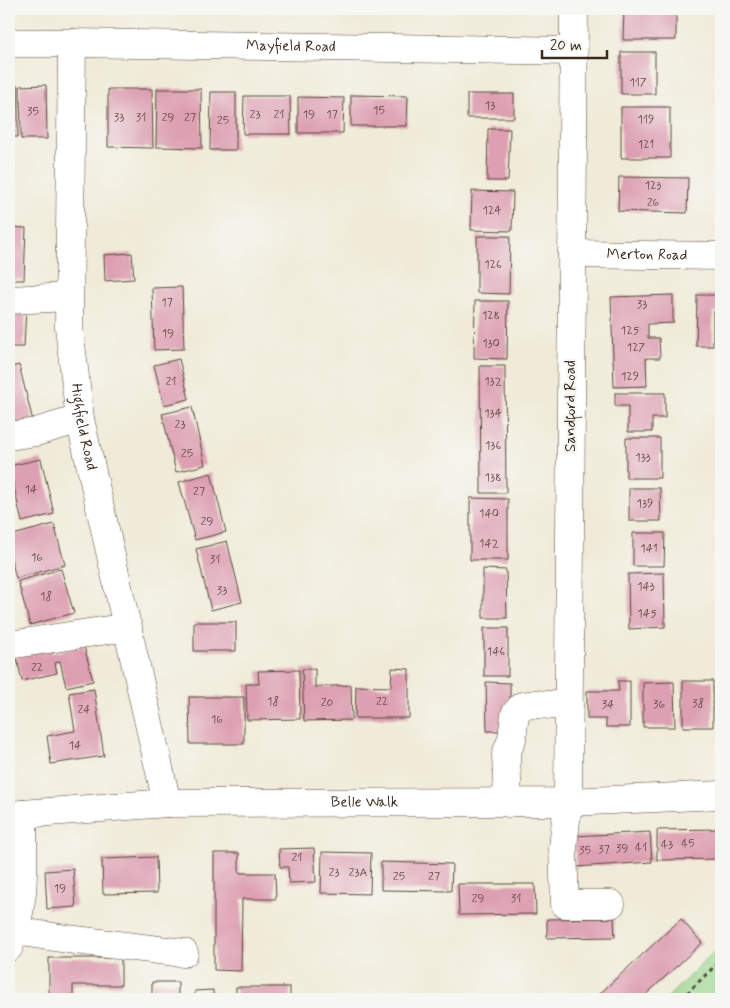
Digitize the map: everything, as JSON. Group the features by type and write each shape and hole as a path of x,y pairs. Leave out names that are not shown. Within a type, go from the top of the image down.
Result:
{"street":[{"name":"Sandford Road","path":"574,9 568,802 563,847 565,904 611,904"},
{"name":"Mayfield Road","path":"9,43 573,51"},
{"name":"Highfield Road","path":"72,43 69,327 80,419 167,802"},
{"name":"Merton Road","path":"572,254 721,256"},
{"path":"9,300 69,297"},
{"path":"9,436 36,432 80,419"},
{"path":"9,645 128,627"},
{"path":"508,802 506,754 512,739 515,714 522,706 535,704 568,706"},
{"name":"Belle Walk","path":"16,815 167,802 568,802 721,794"},
{"path":"16,815 23,888 12,939 68,939 184,952"}],"path":[{"path":"681,999 721,960"}],"green space":[{"path":"721,945 721,999 666,999"}],"building":[{"path":"624,9 676,9 676,40 623,40"},
{"path":"621,52 655,52 655,94 621,94"},
{"path":"46,85 47,139 21,139 20,86"},
{"path":"9,86 18,86 18,137 9,137"},
{"path":"108,89 152,89 153,148 108,147"},
{"path":"157,89 201,89 202,148 156,147"},
{"path":"211,92 236,92 236,150 210,150"},
{"path":"467,94 514,94 514,118 467,118"},
{"path":"351,95 408,96 407,126 351,126"},
{"path":"244,96 290,96 291,134 243,134"},
{"path":"298,97 344,98 343,133 298,133"},
{"path":"621,107 670,107 670,158 621,158"},
{"path":"488,129 510,129 508,181 487,181"},
{"path":"619,177 688,178 687,213 618,211"},
{"path":"472,191 513,192 512,231 471,230"},
{"path":"9,227 26,228 24,280 9,280"},
{"path":"477,236 510,236 509,294 477,293"},
{"path":"132,253 134,279 105,281 104,255"},
{"path":"182,287 184,349 154,350 152,288"},
{"path":"673,295 673,323 648,324 648,338 659,338 660,358 646,358 647,386 614,387 611,297"},
{"path":"697,295 721,295 721,312 713,312 713,346 696,346"},
{"path":"475,301 508,301 507,359 474,358"},
{"path":"9,306 26,307 24,347 9,347"},
{"path":"179,359 189,399 164,405 154,365"},
{"path":"19,365 33,421 9,427 9,368"},
{"path":"480,366 505,366 506,493 481,493"},
{"path":"615,393 665,393 665,418 652,418 652,432 628,432 628,406 615,406"},
{"path":"192,407 205,465 176,472 162,414"},
{"path":"626,438 660,438 660,478 626,478"},
{"path":"41,459 54,514 22,522 9,466"},
{"path":"211,473 226,532 195,540 179,482"},
{"path":"629,488 660,488 661,521 629,521"},
{"path":"470,498 508,499 508,560 470,560"},
{"path":"54,524 65,565 16,578 9,551 9,536"},
{"path":"633,533 665,533 664,566 633,566"},
{"path":"227,541 242,602 211,610 196,549"},
{"path":"61,569 74,613 30,625 18,581"},
{"path":"483,569 506,570 507,618 483,618"},
{"path":"664,573 665,627 629,629 628,574"},
{"path":"194,622 236,622 236,651 194,651"},
{"path":"484,628 508,628 508,676 484,676"},
{"path":"50,645 52,653 84,646 93,681 66,687 60,661 55,663 57,673 22,681 16,654"},
{"path":"392,668 409,669 409,718 355,718 356,686 391,687"},
{"path":"302,669 315,669 315,687 351,685 352,720 304,721"},
{"path":"299,670 300,719 247,720 246,684 259,684 258,671"},
{"path":"618,681 630,681 630,727 606,727 606,719 587,719 587,691 619,691"},
{"path":"683,681 713,681 713,727 683,727"},
{"path":"486,682 510,683 510,731 487,731"},
{"path":"674,682 675,727 643,727 643,683"},
{"path":"94,689 104,756 51,764 47,736 75,731 69,693"},
{"path":"189,697 244,697 244,744 190,744"},
{"path":"721,829 721,859 657,860 657,830"},
{"path":"650,832 652,862 576,867 574,836"},
{"path":"314,848 316,882 289,883 288,867 280,867 279,849"},
{"path":"322,852 371,853 370,894 321,893"},
{"path":"214,853 239,853 239,873 275,873 276,899 242,899 241,971 214,970"},
{"path":"156,857 157,893 103,894 102,859"},
{"path":"381,862 452,864 451,891 381,890"},
{"path":"73,869 76,907 47,909 45,871"},
{"path":"458,884 535,884 536,914 459,915"},
{"path":"614,918 615,937 547,938 547,919"},
{"path":"681,919 702,943 641,999 594,999"},
{"path":"49,958 121,958 121,985 73,985 73,999 49,999"},
{"path":"152,982 178,982 178,999 152,999"},
{"path":"236,987 290,987 290,999 236,999"},
{"path":"213,990 213,999 195,999 195,991"}]}
